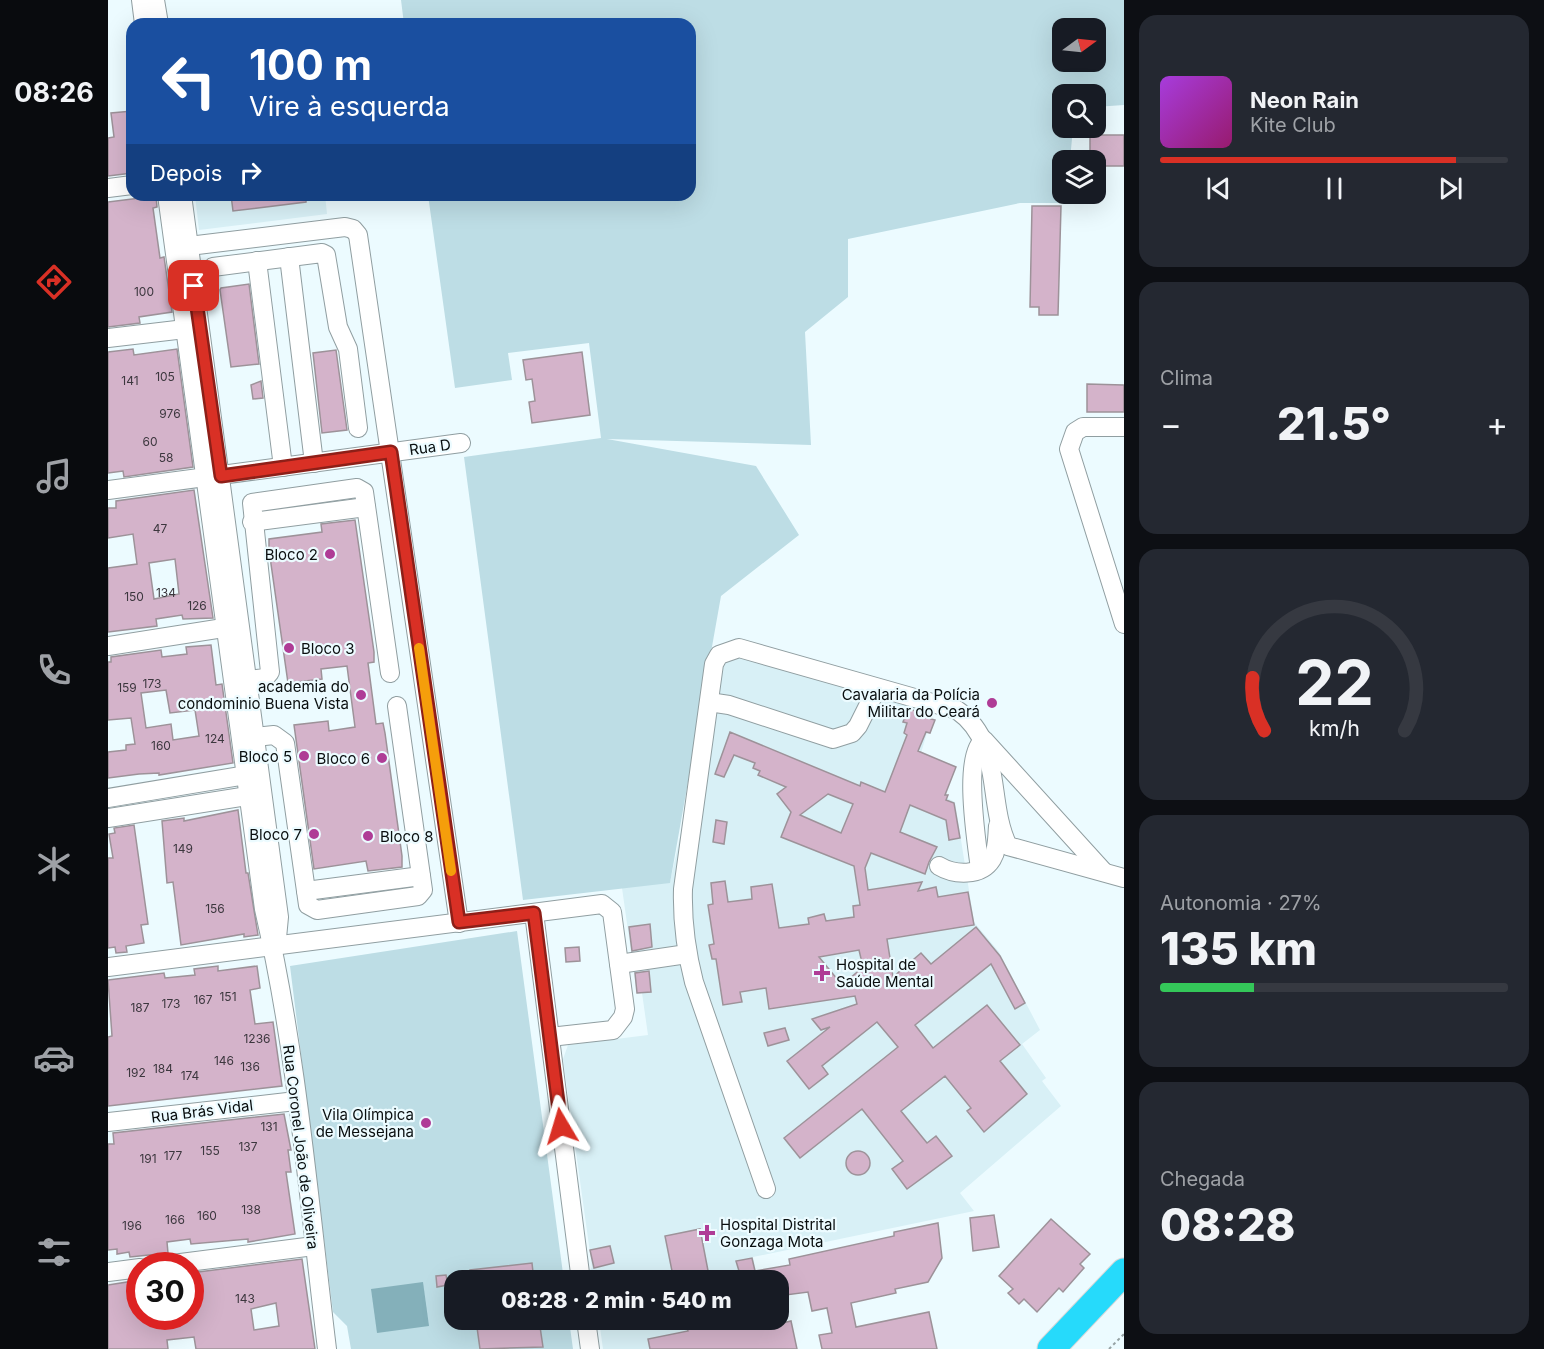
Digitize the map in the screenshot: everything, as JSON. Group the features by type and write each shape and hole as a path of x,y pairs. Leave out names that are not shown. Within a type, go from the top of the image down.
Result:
{"highway":[{"path":"1051,1349 1124,1272"}],"street":[{"path":"141,0 143,18"},
{"path":"155,0 158,18"},
{"path":"108,188 126,186"},
{"name":"Rua Coronel João de Oliveira","path":"168,201 185,329 213,477"},
{"name":"Rua Coronel João de Oliveira","path":"183,201 232,626 255,795 279,917 279,933 274,945 327,1349"},
{"path":"189,246 345,227 353,229 358,235 459,922"},
{"path":"213,267 322,253 329,258 337,322 348,349 358,428"},
{"path":"288,257 314,463"},
{"path":"257,261 284,467"},
{"path":"108,338 185,329"},
{"path":"1124,427 1083,427 1075,432 1069,449 1124,624"},
{"name":"Rua D","path":"108,490 461,443"},
{"path":"248,680 265,678 270,672 252,522 366,507 390,673"},
{"path":"108,646 232,626"},
{"name":"Rua Coronel João de Oliveira","path":"232,626 248,680 255,737 253,774"},
{"path":"766,1189 718,1053 687,954 682,917 683,889 714,664 719,655 739,648 957,710 972,723 984,740 1105,874"},
{"path":"709,702 740,708 833,739 852,733 858,726 877,688"},
{"path":"255,737 274,735 285,743 306,891 421,876 397,706"},
{"path":"939,866 966,874 980,869 991,861 997,846 999,821 991,761 984,740"},
{"path":"980,869 971,802 975,755 978,744 984,740"},
{"path":"127,816 117,797 253,774"},
{"path":"108,818 255,795"},
{"path":"999,821 1008,846 1084,865 1124,879"},
{"path":"108,967 602,904 612,912 625,1009 620,1023 613,1030 550,1037"},
{"path":"534,913 580,1270"},
{"path":"619,964 687,954"},
{"name":"Rua Brás Vidal","path":"108,1122 296,1101"},
{"path":"204,1260 314,1245"},
{"path":"108,1272 126,1270"},
{"path":"587,1330 590,1349"}],"path":[{"path":"1109,1349 1124,1334"}],"shaded area":[{"path":"401,0 1124,0 1124,105 1106,106 1106,84 1052,84 1052,138 1072,138 1071,150 1052,150 1052,203 1020,203 848,239 848,297 805,332 811,445 607,439 756,466 799,535 721,596 670,883 523,900 464,457 601,438 589,343 508,353 512,380 455,388 429,201 696,201 696,18 403,18"},
{"path":"196,201 326,201 327,214 199,230"},
{"name":"Hospital de Saúde Mental","path":"732,654 934,709 921,753 956,766 943,796 955,802 974,922 999,952 1040,1030 1022,1044 1046,1078 1042,1081 1061,1106 960,1193 974,1211 753,1257 756,1270 590,1270 592,1267 563,1059 568,1045 648,1035 642,993 637,994 622,888 670,882 719,660"},
{"name":"Vila Olímpica de Messejana","path":"517,931 563,1270 444,1270 444,1330 570,1330 573,1349 351,1349 347,1326 333,1312 290,966"},
{"path":"423,1282 429,1326 377,1333 371,1289"},
{"path":"600,1330 767,1330 771,1349 603,1349"}],"building":[{"path":"126,112 126,174 108,176 108,138 114,137 111,113"},
{"path":"1124,135 1124,166 1106,166 1106,150 1090,150 1090,138"},
{"path":"126,200 156,201 157,207 153,208 160,258 164,257 172,312 139,317 140,323 108,327 108,202"},
{"path":"232,201 306,201 306,202 233,211"},
{"path":"1032,206 1061,206 1058,315 1039,315 1039,307 1030,307"},
{"path":"249,284 259,364 231,367 220,290"},
{"path":"133,349 134,355 177,349 193,467 124,477 123,471 108,473 108,352"},
{"path":"336,350 347,430 322,433 313,353"},
{"path":"582,352 590,415 532,423 529,402 535,401 532,379 526,380 523,360"},
{"path":"261,381 263,398 253,399 251,385"},
{"path":"1087,384 1124,385 1124,412 1087,412"},
{"path":"194,490 213,618 183,619 182,615 156,619 157,626 108,632 108,568 137,564 133,534 108,538 108,508 116,508 116,501","holes":["175,559 179,594 154,599 149,563"]},
{"path":"355,520 374,652 374,662 368,663 376,724 383,723 385,733 402,867 368,871 366,861 314,869 294,725 328,721 329,731 355,727 347,666 321,669 322,679 288,683 269,539 322,532 321,524"},
{"path":"211,645 216,685 222,684 233,763 159,775 159,773 139,774 108,778 108,752 126,750 126,745 135,744 131,718 108,720 108,662 111,662 111,657 161,650 162,657 187,654 186,647","holes":["166,690 170,713 195,710 199,736 173,740 171,724 146,728 141,693"]},
{"path":"908,709 932,715 931,719 935,720 930,733 926,732 918,751 956,767 945,795 948,795 946,800 954,803 960,838 949,840 946,820 910,805 900,832 937,847 925,874 871,853 865,868 868,890 922,882 918,891 936,887 938,897 968,892 974,925 887,939 893,977 921,953 931,964 976,927 1000,956 1025,1003 1015,1009 991,964 915,1025 933,1048 987,1005 1020,1045 1000,1061 1027,1094 984,1132 967,1111 971,1108 945,1076 901,1111 927,1143 936,1136 952,1156 907,1189 892,1169 903,1161 862,1109 800,1158 784,1138 898,1047 877,1022 822,1066 828,1074 809,1089 787,1061 830,1027 821,1030 812,1019 857,1004 855,996 769,1009 766,988 740,992 742,1002 723,1005 716,959 712,959 709,945 714,944 708,905 713,904 711,883 725,881 728,902 752,899 751,887 772,884 779,928 809,924 808,918 824,914 826,921 854,917 853,906 860,905 854,866 781,837 791,812 777,794 786,787 758,775 760,771 753,768 755,763 734,755 724,777 715,774 730,732 860,786 861,782 885,792 907,735 904,733 907,723 903,722","holes":["828,794 853,804 841,833 800,815","859,950 863,967 842,985 819,957"]},
{"path":"238,810 246,873 248,873 258,935 244,937 244,934 181,945 173,882 167,883 162,821 184,818 184,821"},
{"path":"716,820 727,822 724,844 713,842"},
{"path":"134,825 148,924 141,925 144,943 126,946 127,952 116,953 115,947 108,948 108,858 113,858 109,834 115,833 114,828"},
{"path":"650,924 652,947 632,951 629,927"},
{"path":"579,947 580,961 566,962 565,948"},
{"path":"218,966 218,971 257,966 260,988 250,990 255,1024 273,1022 282,1086 108,1106 108,1037 112,1036 108,980 164,973 165,978 195,975 194,969"},
{"path":"649,971 651,992 637,993 635,973"},
{"path":"785,1028 789,1040 768,1046 764,1033"},
{"path":"284,1114 291,1150 288,1150 291,1172 286,1172 295,1234 248,1242 248,1239 191,1244 190,1239 167,1242 168,1252 117,1254 117,1249 108,1250 108,1144 114,1144 113,1133"},
{"path":"858,1151 866,1155 870,1163 866,1171 858,1175 850,1171 846,1163 850,1155"},
{"path":"994,1215 999,1247 973,1251 970,1218"},
{"path":"1051,1219 1090,1254 1080,1264 1084,1268 1063,1292 1059,1288 1037,1312 1024,1299 1019,1304 1008,1293 1013,1289 999,1276"},
{"path":"938,1223 942,1258 928,1282 895,1289 896,1293 851,1303 856,1327 929,1312 937,1349 822,1349 819,1335 832,1333 827,1308 812,1311 808,1292 789,1295 789,1270 761,1270 790,1265 789,1259 894,1236 894,1232"},
{"path":"700,1229 708,1270 672,1270 665,1236"},
{"path":"610,1246 614,1263 594,1268 590,1250"},
{"path":"752,1258 755,1270 739,1270 736,1261"},
{"path":"302,1259 315,1349 196,1349 194,1337 167,1340 168,1349 108,1349 108,1285 126,1282 126,1330 204,1330 204,1271","holes":["276,1303 279,1326 254,1330 251,1309"]},
{"path":"532,1263 533,1270 470,1270"},
{"path":"444,1275 444,1286 437,1287 436,1276"},
{"path":"789,1321 791,1321 797,1349 650,1349 648,1339 688,1331 789,1330"},
{"path":"477,1330 540,1330 543,1347 480,1349"}],"slow traffic":[{"path":"419,648 451,871"}],"place":[{"name":"Bloco 2","path":"330,554"},
{"name":"Bloco 3","path":"289,648"},
{"name":"academia do condominio Buena Vista","path":"361,695"},
{"name":"Cavalaria da Polícia Militar do Ceará","path":"992,703"},
{"name":"Bloco 5","path":"304,756"},
{"name":"Bloco 6","path":"382,758"},
{"name":"Bloco 7","path":"314,834"},
{"name":"Bloco 8","path":"368,836"},
{"name":"Hospital de Saúde Mental","path":"822,973"},
{"name":"Vila Olímpica de Messejana","path":"426,1123"},
{"name":"Hospital Distrital Gonzaga Mota","path":"707,1233"}],"route":[{"path":"194,286 221,476 391,452 459,922 534,913 561,1126"}]}
